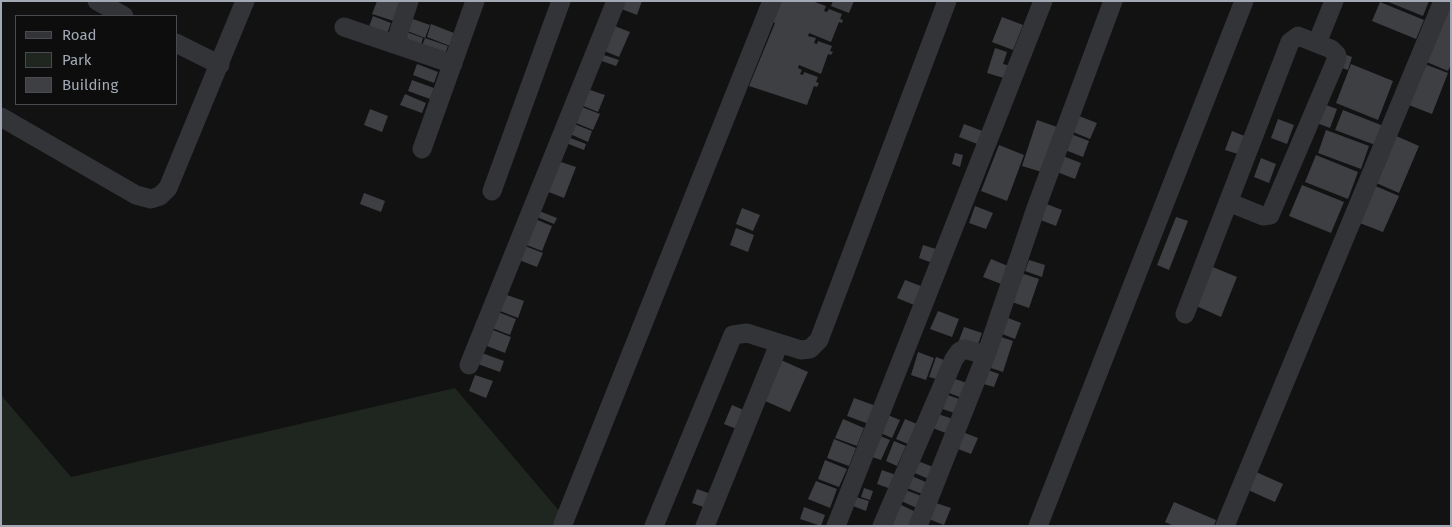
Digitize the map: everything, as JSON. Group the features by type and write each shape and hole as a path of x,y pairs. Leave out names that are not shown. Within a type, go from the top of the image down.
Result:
{"street":[{"path":"97,1 122,15"},
{"path":"1,118 136,195 151,198 160,196 168,188 246,1"},
{"path":"394,44 409,1"},
{"path":"422,149 475,1"},
{"path":"492,190 561,1"},
{"path":"469,365 616,1"},
{"path":"563,524 772,1"},
{"path":"654,526 733,335 747,333 801,350 810,349 819,340 947,1"},
{"path":"836,526 1043,1"},
{"path":"918,526 986,355 1036,208 1113,1"},
{"path":"1038,526 1244,1"},
{"path":"1317,43 1334,1"},
{"path":"1225,526 1443,1"},
{"path":"344,27 453,64"},
{"path":"1185,314 1228,202 1290,42 1298,36 1335,52 1337,58 1272,212 1266,217 1228,202"},
{"path":"178,44 220,65"},
{"path":"705,526 778,344"},
{"path":"882,526 954,359 964,349 986,355"}],"green space":[{"path":"455,388 572,526 1,526 1,395 71,477"}],"building":[{"path":"377,1 404,1 397,22 372,14"},
{"path":"622,1 642,1 637,15 619,8"},
{"path":"781,1 812,1 826,6 824,11 827,12 829,9 842,14 840,19 843,20 842,23 839,22 831,42 809,33 808,36 816,38 814,43 817,44 818,41 832,46 830,51 833,52 831,55 828,54 821,74 799,65 798,68 802,70 800,74 803,75 804,72 818,77 816,82 819,83 817,87 814,86 807,105 749,86 775,23 773,22"},
{"path":"833,1 854,1 849,13 831,6"},
{"path":"1386,1 1429,1 1423,16"},
{"path":"1451,1 1451,65 1448,71 1422,60"},
{"path":"1380,2 1424,20 1416,39 1372,21"},
{"path":"373,16 391,23 385,39 367,32"},
{"path":"407,17 430,25 425,38 402,29"},
{"path":"1002,17 1023,25 1013,50 992,42"},
{"path":"431,24 454,33 450,46 427,37"},
{"path":"612,25 630,32 619,57 602,50"},
{"path":"401,30 423,38 419,51 396,43"},
{"path":"425,38 448,46 443,59 420,51"},
{"path":"995,48 1007,52 1003,64 1011,66 1007,79 987,73"},
{"path":"601,54 619,60 616,66 599,60"},
{"path":"1344,54 1352,57 1348,70 1339,67"},
{"path":"1422,63 1448,73 1432,114 1406,104"},
{"path":"417,64 438,72 434,83 413,75"},
{"path":"1351,64 1393,81 1378,120 1336,103"},
{"path":"412,80 434,88 430,99 408,91"},
{"path":"587,89 605,95 598,112 581,105"},
{"path":"405,94 426,103 422,113 400,105"},
{"path":"1321,103 1337,109 1330,128 1314,122"},
{"path":"582,107 600,114 593,130 576,123"},
{"path":"370,109 388,116 382,132 364,125"},
{"path":"1343,110 1386,127 1378,146 1335,130"},
{"path":"1079,116 1097,123 1090,139 1073,132"},
{"path":"1278,119 1294,125 1287,144 1271,138"},
{"path":"1037,120 1060,128 1045,173 1022,166"},
{"path":"574,124 592,131 588,142 570,134"},
{"path":"964,124 985,132 980,145 959,137"},
{"path":"1326,130 1369,146 1361,169 1318,153"},
{"path":"1232,131 1247,137 1241,155 1225,150"},
{"path":"1071,134 1089,141 1083,157 1065,150"},
{"path":"1394,135 1419,146 1399,193 1374,182"},
{"path":"568,137 586,144 584,150 566,143"},
{"path":"999,145 1024,155 1007,201 981,191"},
{"path":"955,153 963,155 960,167 952,164"},
{"path":"1316,155 1358,172 1348,199 1305,182"},
{"path":"1063,156 1081,163 1075,179 1057,172"},
{"path":"1261,158 1276,164 1269,183 1254,177"},
{"path":"558,161 576,167 564,198 546,191"},
{"path":"1302,185 1344,202 1331,233 1289,216"},
{"path":"1373,185 1399,196 1383,232 1357,222"},
{"path":"364,193 385,201 381,212 360,204"},
{"path":"1044,203 1062,210 1056,226 1038,219"},
{"path":"975,206 993,213 986,229 969,223"},
{"path":"742,208 760,215 753,231 736,224"},
{"path":"539,211 557,218 554,224 537,217"},
{"path":"1176,217 1188,221 1169,270 1157,265"},
{"path":"535,219 552,226 542,251 524,244"},
{"path":"736,228 754,235 748,252 730,245"},
{"path":"923,245 939,250 935,264 919,258"},
{"path":"525,246 543,253 537,267 519,260"},
{"path":"991,259 1008,266 1001,284 983,277"},
{"path":"1029,260 1045,265 1042,277 1025,271"},
{"path":"1208,265 1237,277 1221,317 1192,304"},
{"path":"1021,273 1039,279 1029,308 1012,302"},
{"path":"905,280 926,288 919,307 897,298"},
{"path":"507,295 524,301 518,318 500,311"},
{"path":"938,311 959,319 952,337 930,329"},
{"path":"498,312 516,319 510,335 492,328"},
{"path":"1003,316 1021,323 1015,339 997,332"},
{"path":"964,327 982,333 976,350 958,343"},
{"path":"493,330 511,337 505,353 487,346"},
{"path":"995,335 1013,341 1003,372 985,366"},
{"path":"918,352 934,358 926,380 911,375"},
{"path":"482,353 504,361 500,372 478,364"},
{"path":"936,357 947,361 940,380 929,377"},
{"path":"781,360 808,372 790,412 763,400"},
{"path":"985,369 999,374 994,387 980,383"},
{"path":"475,375 493,381 486,398 469,391"},
{"path":"949,377 967,383 962,398 944,391"},
{"path":"942,393 962,400 957,414 937,407"},
{"path":"854,398 876,406 869,424 847,416"},
{"path":"732,405 746,411 739,430 724,424"},
{"path":"935,413 956,420 951,435 930,427"},
{"path":"885,414 900,420 892,438 878,432"},
{"path":"843,419 864,428 857,446 835,438"},
{"path":"905,419 917,424 908,444 896,439"},
{"path":"960,431 978,438 971,454 953,447"},
{"path":"878,435 890,440 881,460 869,456"},
{"path":"834,439 856,448 849,466 827,458"},
{"path":"894,441 906,446 897,466 886,461"},
{"path":"825,460 847,469 839,487 818,479"},
{"path":"915,460 936,468 931,480 910,471"},
{"path":"882,470 896,475 891,489 877,484"},
{"path":"1256,472 1283,484 1275,502 1248,490"},
{"path":"907,474 928,483 922,494 902,486"},
{"path":"816,481 837,489 830,508 808,499"},
{"path":"864,488 873,491 870,500 861,497"},
{"path":"697,489 711,494 706,508 692,503"},
{"path":"903,489 924,497 919,509 899,500"},
{"path":"856,497 869,501 866,511 853,506"},
{"path":"933,502 951,508 944,525 926,518"},
{"path":"1174,502 1216,520 1214,526 1174,526 1165,522"},
{"path":"897,503 918,513 912,526 887,526"},
{"path":"804,507 825,515 821,526 800,519"}]}
